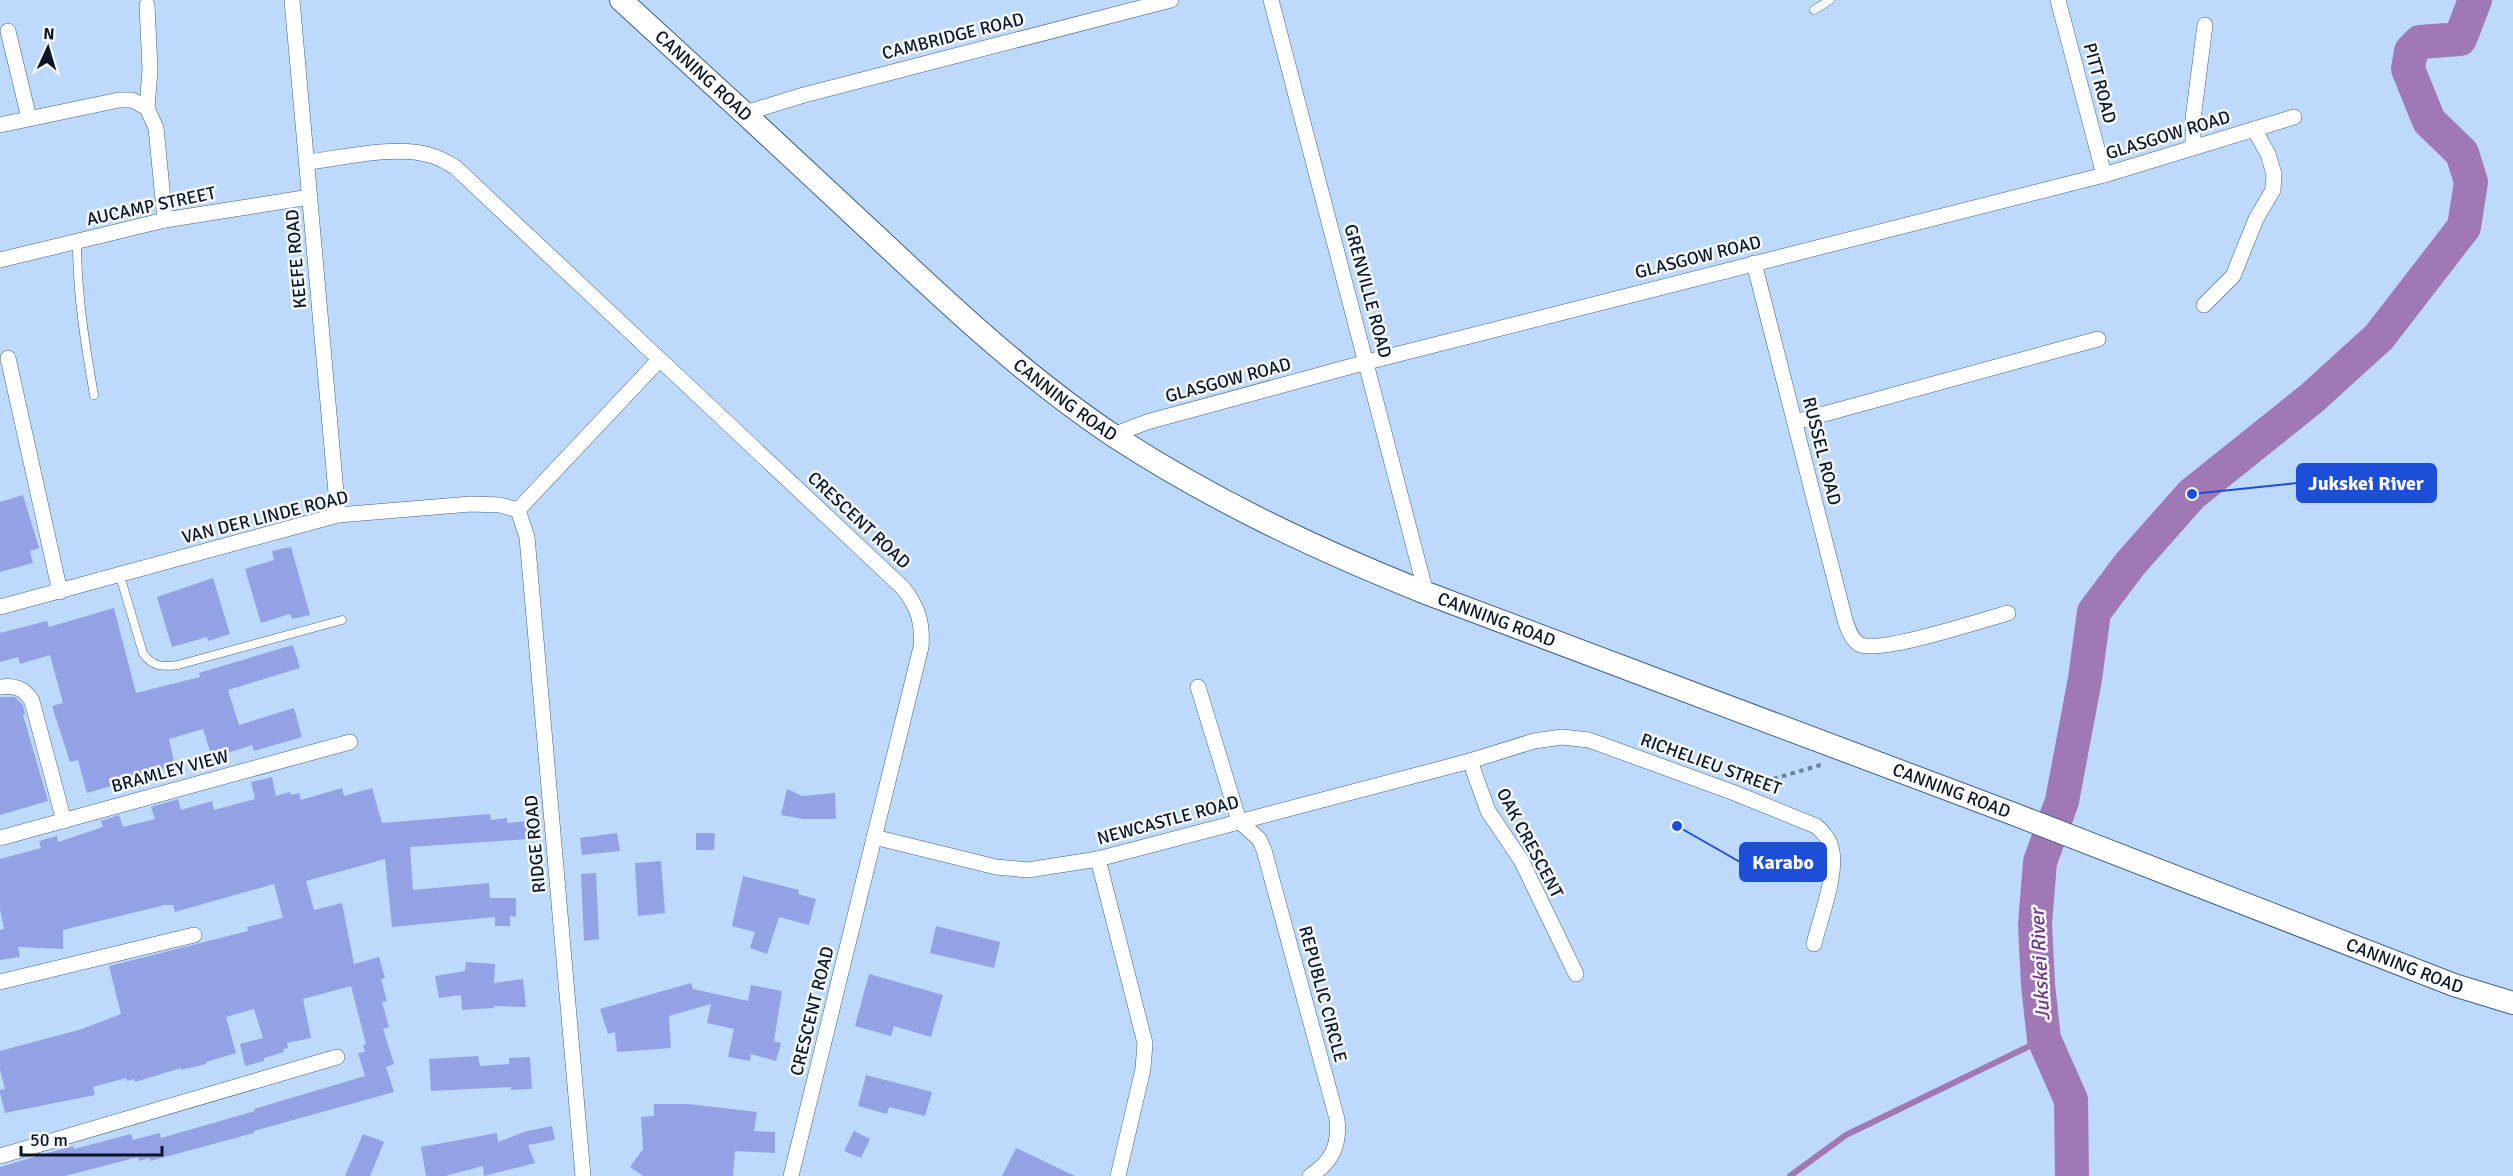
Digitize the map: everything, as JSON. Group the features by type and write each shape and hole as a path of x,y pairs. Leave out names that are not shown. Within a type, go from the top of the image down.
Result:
{"main road":[{"name":"CANNING ROAD","path":"621,0 1003,351 1113,435 1169,470 1266,524 1359,566 1426,592 2011,813 2454,985 2513,1003"}],"street":[{"name":"KEEFE ROAD","path":"292,0 338,514"},
{"name":"CAMBRIDGE ROAD","path":"745,113 804,95 1171,0"},
{"name":"GRENVILLE ROAD","path":"1271,0 1426,592"},
{"name":"PITT ROAD","path":"2058,0 2104,175"},
{"path":"147,5 150,70 147,108 156,128 165,220"},
{"path":"2193,147 2193,119 2205,25"},
{"path":"8,32 29,118"},
{"path":"0,124 119,100 132,100 147,108"},
{"name":"GLASGOW ROAD","path":"1113,435 1148,422 1366,362 2104,175 2294,117"},
{"path":"2204,305 2233,276 2256,219 2273,190 2274,174 2268,154 2254,129"},
{"name":"CRESCENT ROAD","path":"308,162 392,152 421,153 440,159 465,176 903,588 918,609 921,621 921,647 791,1176"},
{"name":"AUCAMP STREET","path":"0,260 165,220 310,197"},
{"name":"RUSSEL ROAD","path":"1754,263 1845,620 1853,639 1861,645 1888,646 2008,613"},
{"path":"1795,422 2098,339"},
{"path":"8,358 60,592"},
{"path":"518,510 659,360"},
{"name":"VAN DER LINDE ROAD","path":"0,607 120,576 338,514 471,504 500,505 518,510"},
{"name":"RIDGE ROAD","path":"518,510 527,537 583,1176"},
{"path":"0,687 19,687 32,701 64,821"},
{"path":"1198,687 1239,821"},
{"name":"RICHELIEU STREET","path":"1470,761 1534,741 1562,737 1589,740 1804,819 1816,826 1826,836 1831,846 1832,871 1814,944"},
{"name":"BRAMLEY VIEW","path":"0,838 350,742"},
{"name":"NEWCASTLE ROAD","path":"874,837 1013,870 1098,860 1470,761"},
{"name":"OAK CRESCENT","path":"1470,761 1488,811 1521,860 1576,974"},
{"name":"REPUBLIC CIRCLE","path":"1239,821 1259,839 1264,850 1338,1119 1339,1132 1334,1152 1328,1161 1310,1176"},
{"path":"1098,860 1145,1043 1143,1070 1118,1176"},
{"path":"0,982 194,935"},
{"path":"0,1156 337,1057"}],"lane":[{"path":"1814,10 1830,0"},
{"path":"77,242 77,282 81,323 94,395"},
{"path":"120,576 143,653 149,662 158,665 178,665 342,620"}],"path":[{"path":"1732,792 1853,755"}],"building":[{"path":"23,495 39,548 30,551 33,563 0,572 0,502"},
{"path":"291,547 310,615 292,619 290,614 261,623 245,569 274,560 272,551"},
{"path":"213,578 230,634 208,641 207,637 172,647 157,597"},
{"path":"114,608 136,693 200,677 199,673 293,645 300,668 228,690 239,725 294,708 302,737 254,751 252,745 212,758 203,729 169,739 175,766 117,780 118,784 87,793 78,760 70,762 52,706 63,703 50,655 20,664 18,657 0,662 0,633 47,621 49,627"},
{"path":"0,697 15,697 23,705 25,714 23,715 48,801 0,815"},
{"path":"272,777 276,796 290,792 291,795 299,793 301,800 342,788 344,796 372,788 382,823 490,814 491,820 507,818 507,823 527,821 529,839 410,847 413,890 489,883 490,898 516,898 516,917 510,916 510,926 495,926 495,917 392,927 385,859 306,881 314,910 342,903 354,964 379,957 385,978 381,979 387,1001 382,1002 389,1027 383,1029 394,1064 386,1067 394,1092 150,1161 149,1158 139,1161 138,1157 65,1176 0,1176 0,1167 73,1146 74,1149 131,1134 133,1140 160,1133 161,1138 365,1076 358,1053 365,1052 363,1045 366,1044 351,986 303,999 311,1038 287,1043 288,1048 283,1049 284,1052 264,1058 264,1061 245,1066 240,1044 263,1038 254,1009 226,1017 236,1053 206,1062 206,1064 181,1070 181,1068 135,1082 134,1079 127,1081 126,1078 93,1087 95,1095 5,1113 0,1093 0,1090 5,1089 0,1070 0,1051 82,1029 121,1014 109,966 248,931 247,927 283,918 274,884 175,912 173,905 165,905 63,930 63,949 18,947 20,957 0,960 0,930 4,929 0,909 0,859 41,848 39,841 57,836 58,842 103,827 101,821 119,815 123,827 155,819 151,807 178,799 181,810 212,801 214,810 255,799 251,782"},
{"path":"787,789 802,796 835,793 836,819 803,819 781,815"},
{"path":"617,833 620,851 582,855 580,838"},
{"path":"696,833 715,833 714,850 696,850"},
{"path":"661,861 665,913 638,916 635,863"},
{"path":"596,873 599,939 584,941 581,874"},
{"path":"743,876 799,890 798,894 816,899 809,925 779,917 767,954 750,948 755,932 732,926"},
{"path":"936,926 1000,942 994,968 930,953"},
{"path":"466,962 495,964 494,983 523,979 526,1007 494,1006 494,1008 462,1010 461,995 439,998 435,976 465,971"},
{"path":"869,974 943,995 931,1037 894,1026 891,1036 855,1026"},
{"path":"691,983 693,989 748,1001 751,985 782,991 774,1041 781,1043 776,1061 751,1054 750,1061 728,1057 734,1029 707,1023 711,1004 669,1016 671,1048 617,1052 615,1032 608,1034 600,1009"},
{"path":"478,1056 480,1066 509,1064 509,1058 530,1057 532,1089 511,1090 511,1087 431,1091 429,1059"},
{"path":"866,1075 932,1092 925,1116 889,1107 887,1114 858,1106"},
{"path":"654,1104 688,1104 757,1112 754,1131 775,1132 775,1153 735,1151 733,1176 643,1176 630,1167 643,1149 641,1117 654,1116"},
{"path":"552,1126 555,1140 528,1145 535,1163 484,1176 483,1166 445,1176 426,1176 421,1147 497,1133 498,1142 527,1131"},
{"path":"854,1131 870,1139 861,1158 844,1151"},
{"path":"363,1134 384,1142 370,1176 345,1176"},
{"path":"1016,1148 1075,1176 1002,1176"}],"waterway":[{"name":"Jukskei River","path":"2072,1176 2071,1100 2044,1039 2035,924 2040,862 2062,801 2085,679 2094,612 2130,564 2192,494 2312,398 2379,337 2464,227 2471,182 2462,153 2429,121 2408,69 2411,51 2420,42 2460,39 2475,0"},
{"path":"1790,1176 1846,1135 2044,1039"}],"place":[{"name":"Jukskei River","path":"2192,494"},
{"name":"Karabo","path":"1677,826"}]}
